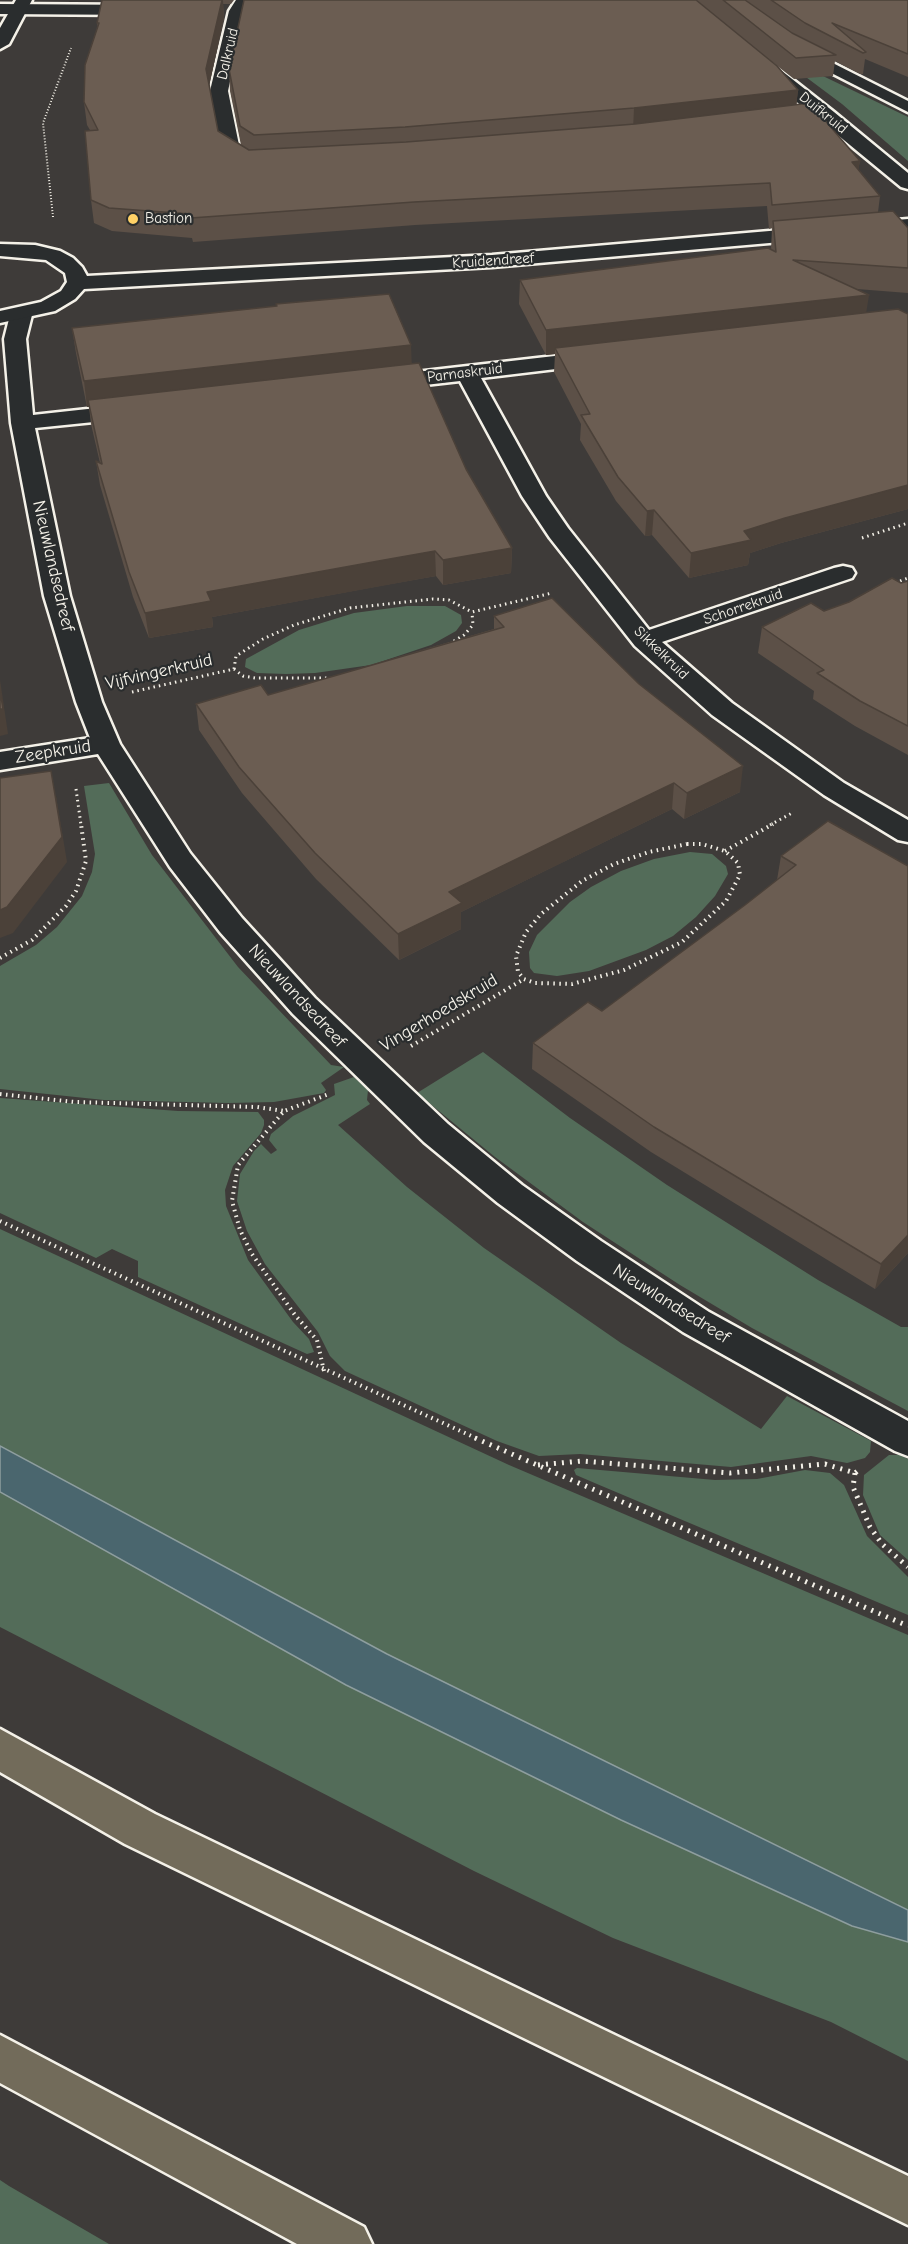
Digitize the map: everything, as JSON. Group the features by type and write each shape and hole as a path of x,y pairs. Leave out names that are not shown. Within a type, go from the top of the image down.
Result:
{"highway":[{"path":"0,1749 140,1829 908,2201"},
{"path":"0,2058 347,2244"}],"street":[{"path":"0,44 21,4"},
{"path":"0,9 21,4 86,9 167,10"},
{"path":"214,11 241,6"},
{"name":"Dalkruid","path":"241,6 219,91 231,153 251,165 278,165"},
{"name":"Duifkruid","path":"747,52 908,183"},
{"path":"760,124 828,116"},
{"name":"Kruidendreef","path":"78,283 308,273 492,261 908,225"},
{"path":"0,250 35,251 53,255 66,262 75,271 78,283 68,295 48,307 10,316"},
{"name":"Nieuwlandsedreef","path":"10,316 15,339 22,423 57,596 89,702 106,744 180,860 231,925 304,1006 369,1071 436,1133 494,1180 589,1251 696,1322 905,1439"},
{"name":"Parnaskruid","path":"362,385 619,355"},
{"name":"Sikkelkruid","path":"467,373 534,496 597,582 644,640 722,709 834,789 908,833"},
{"path":"22,423 151,409"},
{"name":"Schorrekruid","path":"644,640 843,573"},
{"name":"Zeepkruid","path":"0,761 106,744"}],"lane":[{"path":"786,43 908,107"}],"path":[{"path":"53,217 43,123 86,9"},
{"path":"446,645 464,635 473,625 472,612 597,582"},
{"name":"Vijfvingerkruid","path":"234,669 236,656 263,639 294,625 350,608 379,603 434,599 448,600 472,612"},
{"name":"Vijfvingerkruid","path":"89,702 234,669 243,675 255,678 285,680 336,677"},
{"path":"0,958 32,940 51,923 71,899 83,876 86,861 85,842 69,750"},
{"path":"725,850 834,789"},
{"name":"Vingerhoedskruid","path":"702,844 725,850 738,863 740,875 726,901 682,942 624,970 595,979 557,985 535,983 524,979 518,972 516,956 526,932 541,914 582,881 614,864 649,852 702,844"},
{"name":"Vingerhoedskruid","path":"284,1110 326,1097 330,1093 329,1082 334,1079 369,1071 524,979"},
{"path":"0,1094 75,1102 176,1107 257,1107 284,1110"},
{"path":"284,1110 238,1165 234,1178 232,1201 240,1230 252,1254 295,1315 317,1340 324,1371"},
{"path":"0,1221 324,1371 908,1626"},
{"path":"905,1439 855,1473 853,1487 870,1527 882,1544 908,1568"},
{"path":"537,1465 582,1461 729,1473 825,1464 855,1473"}],"green space":[{"path":"771,51 908,117 908,161 842,104"},
{"path":"407,606 445,606 461,615 462,623 456,631 431,645 371,665 315,673 286,674 257,673 245,667 246,659 299,630 354,613"},
{"path":"109,783 152,855 238,967 331,1065 344,1067 321,1083 326,1090 324,1093 274,1102 228,1103 104,1100 0,1089 0,966 36,945 57,927 82,896 92,872 95,854 84,786"},
{"path":"690,852 712,854 726,866 728,874 715,896 696,917 673,936 646,950 589,971 557,976 534,973 530,968 529,952 537,935 570,902 591,887 621,871 654,859"},
{"path":"483,1052 570,1118 667,1185 818,1280 901,1327 908,1327 908,1411 752,1328 680,1285 583,1222 495,1157 417,1093"},
{"path":"354,1077 368,1090 367,1100 370,1104 338,1125 407,1187 484,1248 621,1343 761,1429 787,1396 871,1441 870,1452 865,1458 847,1463 811,1456 731,1467 580,1454 539,1456 497,1441 345,1371 330,1356 318,1332 265,1264 247,1231 237,1201 240,1174 254,1151 261,1144 271,1154 277,1150 269,1140 271,1134 293,1116 335,1095 334,1084"},
{"path":"0,1098 178,1111 258,1112 264,1120 264,1125 261,1133 233,1166 225,1190 226,1206 248,1260 293,1322 309,1339 314,1352 307,1354 138,1277 138,1261 112,1249 96,1258 0,1213"},
{"path":"0,1229 509,1465 908,1635 908,1910 387,1654 0,1446"},
{"path":"889,1455 900,1455 908,1459 908,1560 880,1535 863,1495 864,1475"},
{"path":"577,1468 715,1480 757,1479 805,1470 830,1473 844,1485 867,1536 908,1577 908,1615 576,1475 574,1470"},
{"path":"0,1492 346,1685 621,1820 852,1926 908,1942 908,2061 831,2022 613,1938 474,1871 0,1627"},
{"path":"0,2180 9,2186 109,2244 0,2244"}],"water":[{"path":"0,1446 387,1654 908,1910 908,1942 852,1926 621,1820 346,1685 0,1492"}],"building":[{"path":"102,0 222,0 206,69 218,131 249,150 406,142 635,124 810,103 860,161 852,162 880,196 772,205 770,183 414,202 191,218 190,214 109,208 91,200 85,131 98,130 84,102 85,65 99,23 97,23"},
{"path":"244,0 696,0 777,66 798,90 634,108 405,127 254,135 240,126 229,69"},
{"path":"723,0 745,0 792,33 836,55 796,58"},
{"path":"771,0 908,0 908,54 832,23 866,52 863,53 805,23"},
{"path":"893,211 908,228 908,268 793,260 869,295 546,330 520,280 768,248 776,252 773,221"},
{"path":"389,294 411,345 84,381 72,328 277,306 276,304"},
{"path":"898,309 908,314 908,485 744,531 751,540 691,553 654,510 647,511 618,477 581,415 590,414 555,348"},
{"path":"419,363 466,469 512,548 443,560 435,551 384,560 207,592 211,601 145,613 129,572 96,461 102,464 88,400"},
{"path":"892,578 901,583 908,581 908,726 860,701 817,673 824,670 762,627 811,603 824,611 849,602"},
{"path":"552,598 639,684 743,766 687,793 674,783 449,892 462,903 398,934 315,853 239,767 196,704 261,685 268,695 504,627 494,616"},
{"path":"0,691 3,709 0,709"},
{"path":"51,771 62,837 7,907 0,910 0,778"},
{"path":"828,821 908,866 908,1235 881,1264 654,1127 533,1043 588,1002 602,1011 745,905 796,865 781,856"}],"place":[{"name":"Bastion","path":"133,219"}]}
